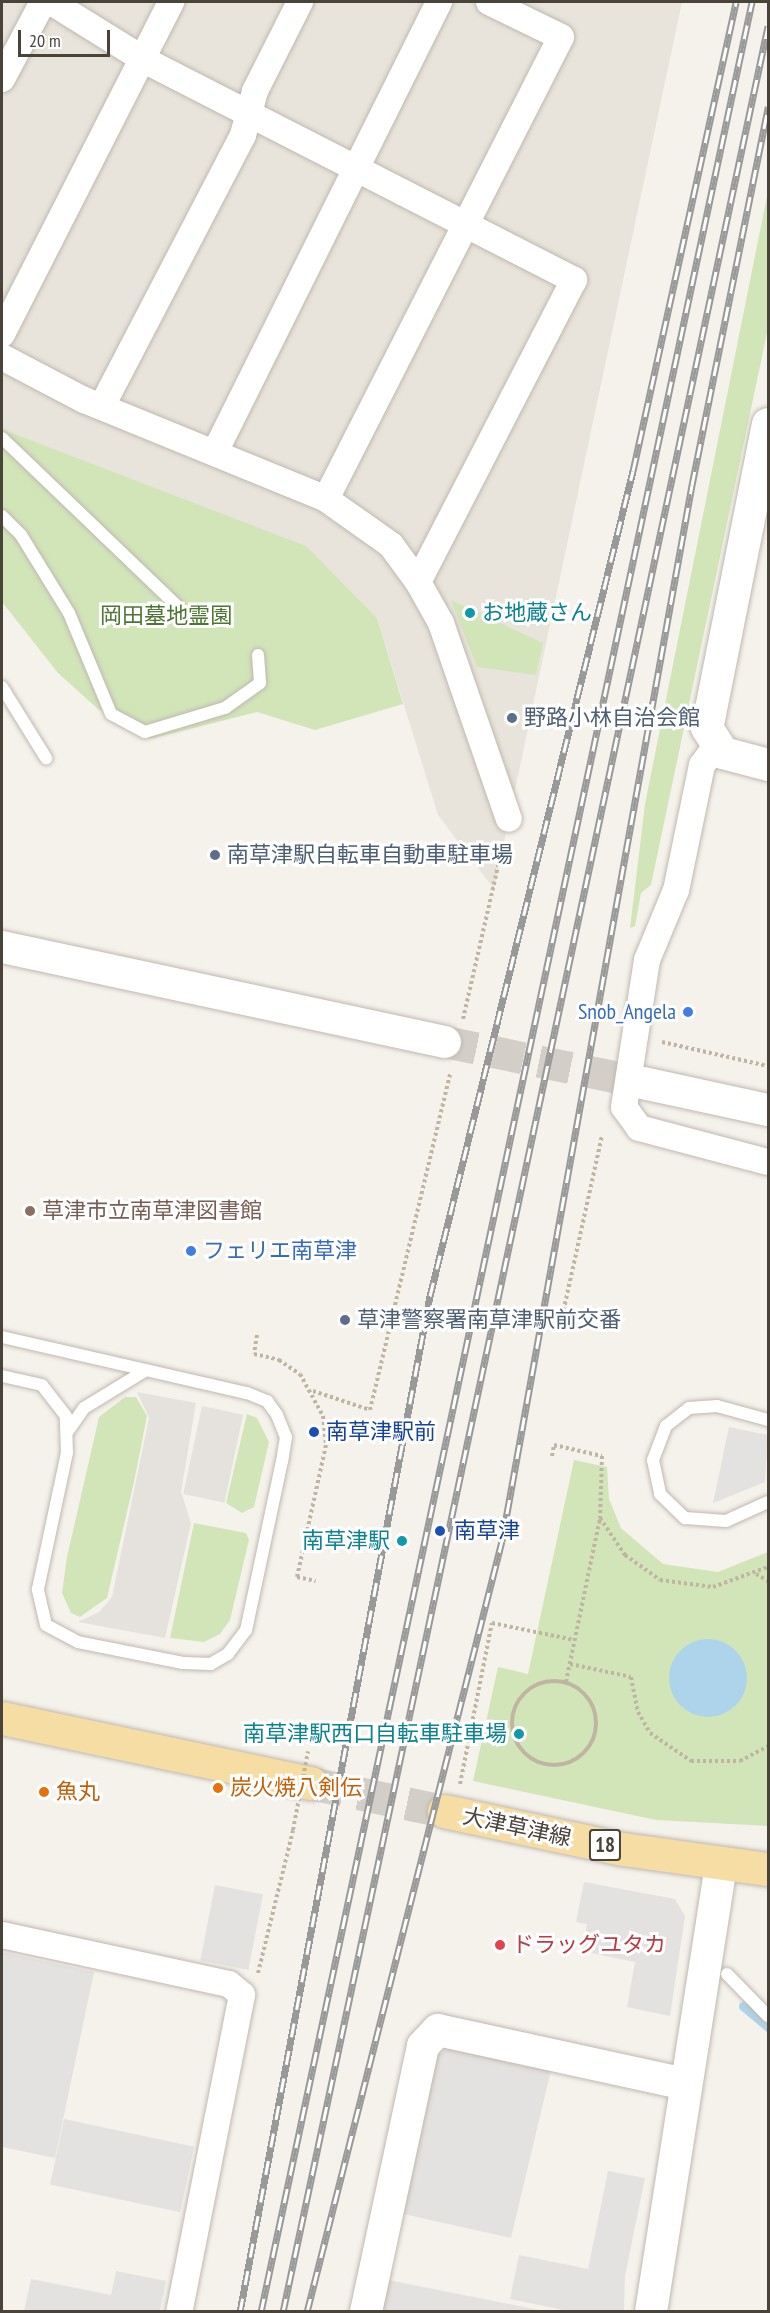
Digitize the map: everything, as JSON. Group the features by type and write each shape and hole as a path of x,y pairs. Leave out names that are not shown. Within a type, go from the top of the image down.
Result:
{"main road":[{"path":"2,1718 311,1783"},
{"name":"大津草津線","path":"444,1811 721,1867 768,1869"}],"street":[{"path":"2,79 43,2"},
{"path":"51,2 143,59 574,280 418,582"},
{"path":"2,334 171,2"},
{"path":"102,406 243,135 249,112 300,2"},
{"path":"215,452 439,2"},
{"path":"326,499 561,37 489,2"},
{"path":"2,357 102,406 326,499 391,546 418,582 441,623 509,819"},
{"path":"768,424 761,496 707,718 716,746 733,758 768,765"},
{"path":"716,746 702,765 676,890 647,960 638,1036 624,1107 639,1128 768,1162"},
{"path":"2,947 453,1046"},
{"path":"643,1083 768,1110"},
{"path":"651,2312 721,1867"},
{"path":"2,1935 229,1984 242,1995 179,2312"},
{"path":"366,2312 423,2046 438,2030 686,2084"}],"lane":[{"path":"2,438 179,608"},
{"path":"2,516 21,535 69,613 111,714 145,732 225,708 260,683 258,655"},
{"path":"2,687 46,758"},
{"path":"2,1337 267,1401 286,1437 246,1630 228,1654 211,1664 183,1663 78,1642 46,1625 38,1589 68,1431 66,1416 42,1385 2,1376"},
{"path":"68,1431 84,1408 143,1372"},
{"path":"768,1420 717,1406 689,1408 661,1434 653,1468 660,1494 685,1518 726,1521 768,1502"},
{"path":"727,1974 768,2016"}],"path":[{"path":"313,1392 370,1410 453,1046 509,819"},
{"path":"638,1036 768,1065"},
{"path":"561,1322 602,1135"},
{"path":"552,1456 554,1445 602,1456 600,1518 566,1682"},
{"path":"600,1518 633,1563 670,1584 713,1587 768,1567"},
{"path":"756,1573 768,1581"},
{"path":"471,1789 459,1787 492,1623 574,1640"},
{"path":"570,1664 631,1677 638,1712 650,1733 691,1761 734,1762 768,1746"},
{"path":"566,1682 591,1703 594,1736 572,1761 547,1764 519,1746 513,1714 533,1687 566,1682"},
{"path":"242,1995 257,1975 293,1830 308,1751"}],"shaded area":[{"path":"2,2 682,2 494,889 438,815 377,618 306,547 2,429"},
{"path":"137,1392 196,1403 181,1492 191,1523 165,1638 78,1622 99,1612 112,1597 149,1418"},
{"path":"202,1406 243,1415 224,1503 183,1494"},
{"path":"729,1427 768,1435 765,1482 713,1503"},
{"path":"584,1882 675,1899 685,1916 670,2016 627,2007 635,1962 581,1951 587,1924 576,1922"},
{"path":"215,1885 263,1894 248,1970 200,1961"},
{"path":"2,1952 94,1972 55,2158 2,2147"},
{"path":"450,2047 551,2070 511,2238 399,2213 436,2057"},
{"path":"64,2119 194,2147 180,2212 50,2185"},
{"path":"608,2171 645,2178 625,2276 624,2311 568,2311 510,2299 519,2255 588,2269"},
{"path":"116,2271 166,2281 160,2311 24,2311 31,2279 111,2295"},
{"path":"388,2280 544,2311 381,2312"}],"green space":[{"path":"768,191 768,328 651,885 641,893 635,926 630,928 645,804"},
{"name":"岡田墓地霊園","path":"2,429 306,546 377,618 403,704 315,730 257,712 150,739 98,709 58,673 2,602"},
{"path":"451,600 543,643 536,675 477,667"},
{"path":"125,1397 136,1397 147,1416 134,1482 107,1598 80,1617 71,1613 62,1593 67,1557 99,1417"},
{"path":"247,1414 257,1418 269,1442 254,1507 242,1513 226,1503"},
{"path":"574,1460 607,1467 609,1499 621,1528 663,1564 718,1572 768,1552 768,1826 656,1820 473,1781 498,1667 528,1674"},
{"path":"194,1523 246,1533 249,1540 230,1620 220,1634 204,1642 170,1638"}],"water":[{"path":"708,1639 723,1642 740,1656 747,1678 744,1693 730,1710 708,1717 693,1714 676,1700 669,1678 672,1663 686,1646"}],"waterway":[{"path":"743,2006 768,2027"}],"tunnel":[{"path":"445,1042 643,1083"},
{"path":"311,1783 444,1811"}],"railway":[{"path":"240,2312 430,1296 633,471 736,2"},
{"path":"261,2312 752,2"},
{"path":"283,2312 768,26"},
{"path":"307,2312 502,1541 692,485 768,107"}],"place":[{"name":"お地蔵さん","path":"470,613"},
{"name":"野路小林自治会館","path":"512,718"},
{"name":"南草津駅自転車自動車駐車場","path":"215,855"},
{"name":"Snob_Angela","path":"688,1012"},
{"name":"草津市立南草津図書館","path":"30,1211"},
{"name":"フェリエ南草津","path":"191,1251"},
{"name":"草津警察署南草津駅前交番","path":"345,1320"},
{"name":"南草津駅前","path":"314,1432"},
{"name":"南草津","path":"440,1531"},
{"name":"南草津駅","path":"402,1541"},
{"name":"南草津駅西口自転車駐車場","path":"519,1734"},
{"name":"炭火焼八剣伝","path":"218,1788"},
{"name":"魚丸","path":"44,1792"},
{"name":"ドラッグユタカ","path":"500,1945"}]}
